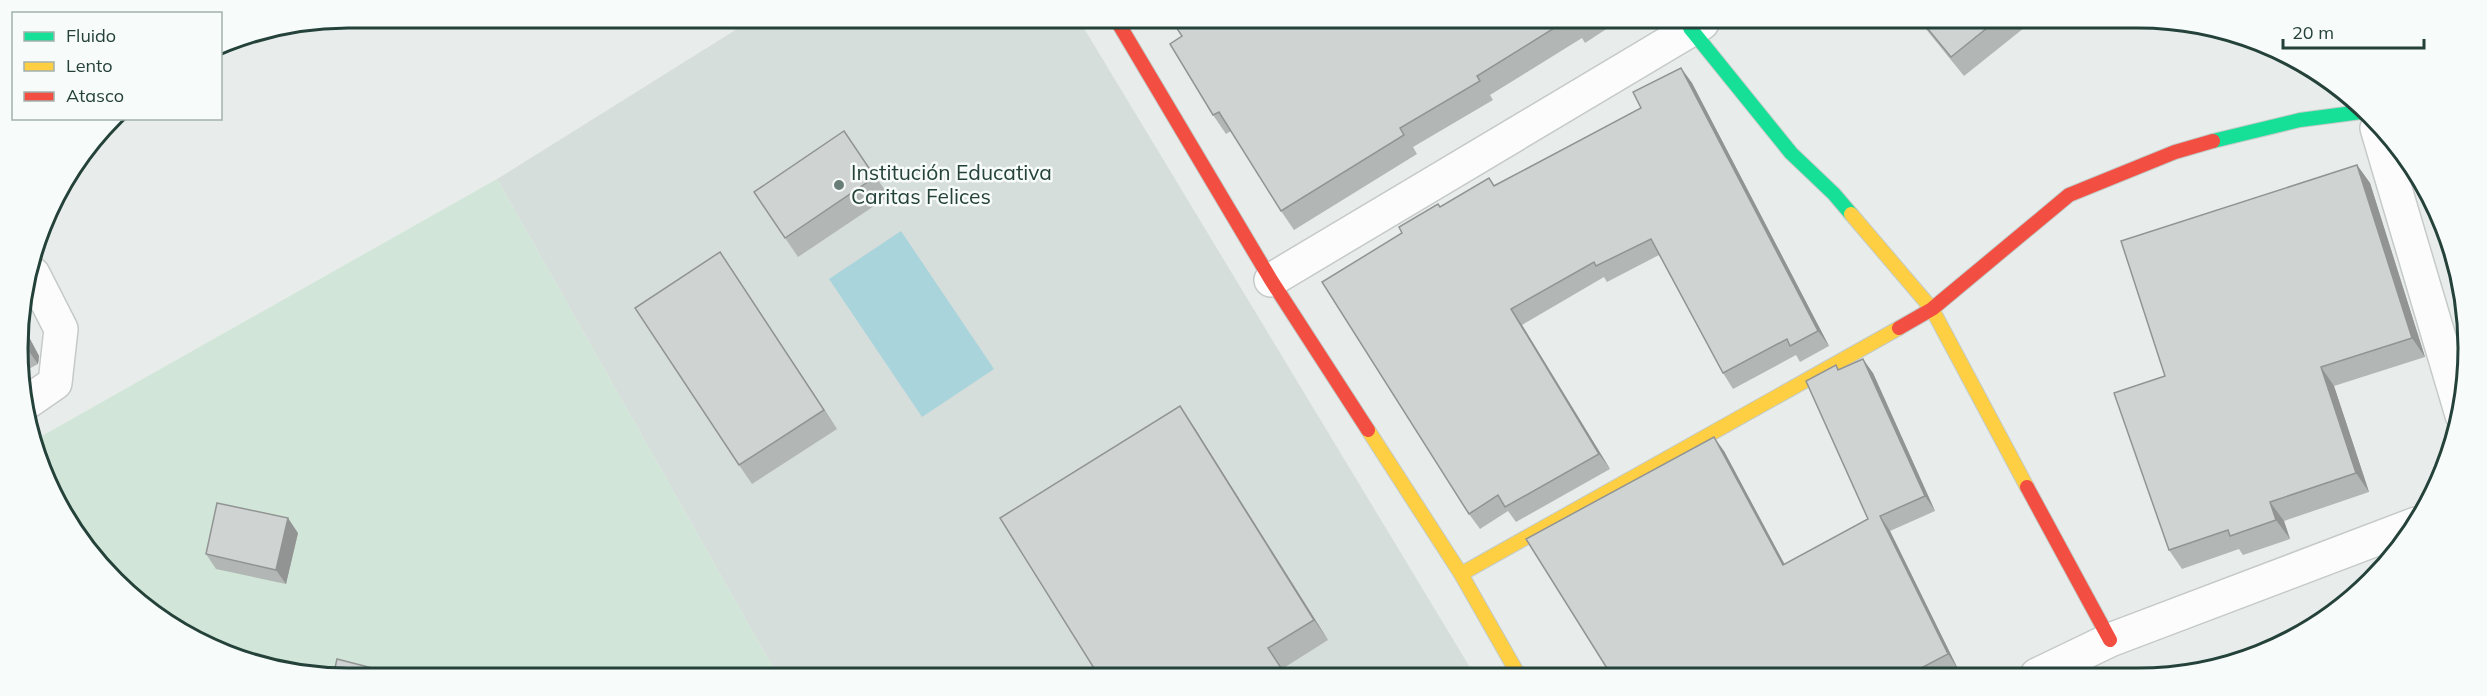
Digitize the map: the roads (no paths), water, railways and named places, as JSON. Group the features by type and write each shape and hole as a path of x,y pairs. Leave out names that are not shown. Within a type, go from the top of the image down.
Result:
{"street":[{"path":"1121,28 1271,280 1461,574 1515,668"},
{"path":"1271,280 1691,28"},
{"path":"1698,28 1791,153 1834,194 1932,309 2110,640"},
{"path":"1461,574 1932,309 2069,195 2175,152 2229,136 2300,120 2355,113"},
{"path":"2380,138 2455,393"},
{"path":"33,399 55,384 61,329 36,280"},
{"path":"2052,668 2110,640 2402,529"}],"water":[{"path":"901,231 994,369 922,417 829,279"}],"place":[{"name":"Institución Educativa Caritas Felices","path":"839,185"}]}
